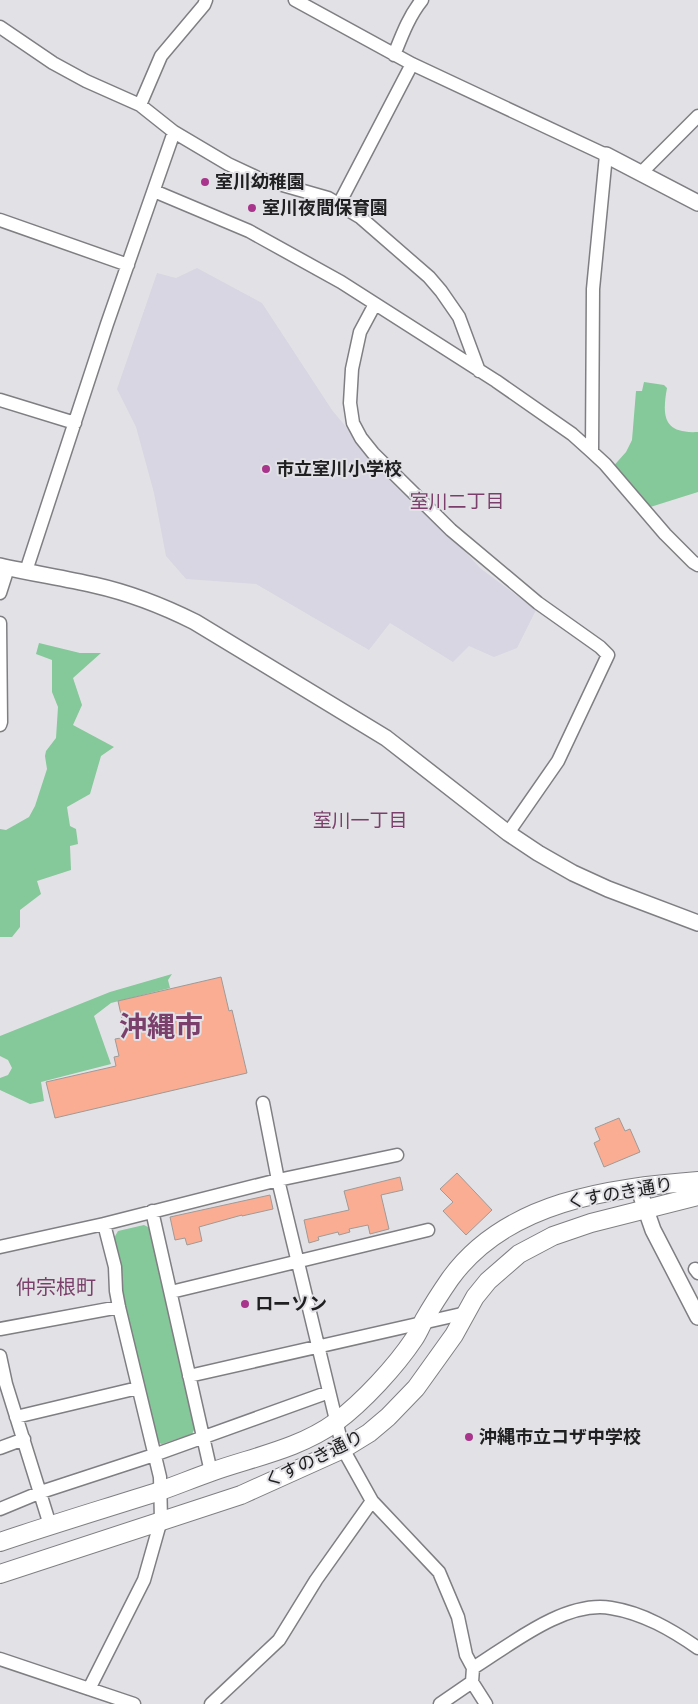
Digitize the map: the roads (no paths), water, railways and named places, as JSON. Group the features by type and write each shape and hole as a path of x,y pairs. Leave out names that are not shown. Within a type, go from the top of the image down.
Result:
{"main road":[{"name":"くすのき通り","path":"0,1542 161,1490 312,1438 336,1422 361,1400 397,1361 416,1337 423,1322 451,1278 468,1257 486,1242 512,1225 564,1202 638,1187 698,1181"},
{"name":"くすのき通り","path":"0,1574 241,1495 343,1449 388,1417 416,1388 454,1335 475,1296 488,1281 519,1254 561,1234 591,1223 698,1196"}],"street":[{"path":"140,105 161,56 204,5 206,0"},
{"path":"295,0 394,55 606,155 698,203"},
{"path":"394,55 411,15 422,0"},
{"path":"0,27 86,81 140,105 174,132 228,164 258,178 328,198 360,217 429,277 441,291 459,318 479,371"},
{"path":"338,204 412,64"},
{"path":"641,173 698,116"},
{"path":"26,571 74,423 174,132"},
{"path":"592,452 592,289 606,155"},
{"path":"154,191 249,231 341,282 496,381 572,434 592,452 605,464 665,534 698,565"},
{"path":"0,220 128,265"},
{"path":"375,304 360,332 352,369 350,403 353,423 361,438 373,453 451,530 538,602 600,647 608,655 558,761 508,833"},
{"path":"0,400 74,423"},
{"path":"0,593 4,567 96,586 131,595 165,607 195,622 386,738 508,833 538,853 573,873 608,889 698,923"},
{"path":"0,623 0,725"},
{"path":"263,1103 278,1180 343,1449 372,1501 439,1572 458,1617 466,1655 473,1668 472,1682 486,1704"},
{"path":"0,1247 104,1224 278,1180 397,1155"},
{"path":"638,1187 644,1209 698,1317"},
{"path":"152,1211 212,1472"},
{"path":"89,1689 144,1580 161,1520 160,1477 119,1307 115,1267 104,1224"},
{"path":"171,1292 428,1230"},
{"path":"0,1329 119,1307"},
{"path":"189,1376 466,1312"},
{"path":"0,1356 3,1385 24,1439 50,1525"},
{"path":"16,1417 138,1388"},
{"path":"0,1509 41,1492 154,1455 328,1392"},
{"path":"0,1448 24,1439"},
{"path":"210,1704 279,1640 316,1580 372,1501"},
{"path":"473,1668 556,1617 585,1608 610,1607 633,1613 675,1632 698,1648"},
{"path":"0,1660 134,1704"},
{"path":"440,1704 472,1682"}],"place":[{"name":"室川幼稚園","path":"205,182"},
{"name":"室川夜間保育園","path":"252,208"},
{"name":"市立室川小学校","path":"266,469"},
{"name":"ローソン","path":"245,1304"},
{"name":"沖縄市立コザ中学校","path":"469,1437"}],"district":[{"name":"室川二丁目","path":"457,502"},
{"name":"室川一丁目","path":"360,821"},
{"name":"沖縄市","path":"161,1027"},
{"name":"仲宗根町","path":"56,1288"}]}
